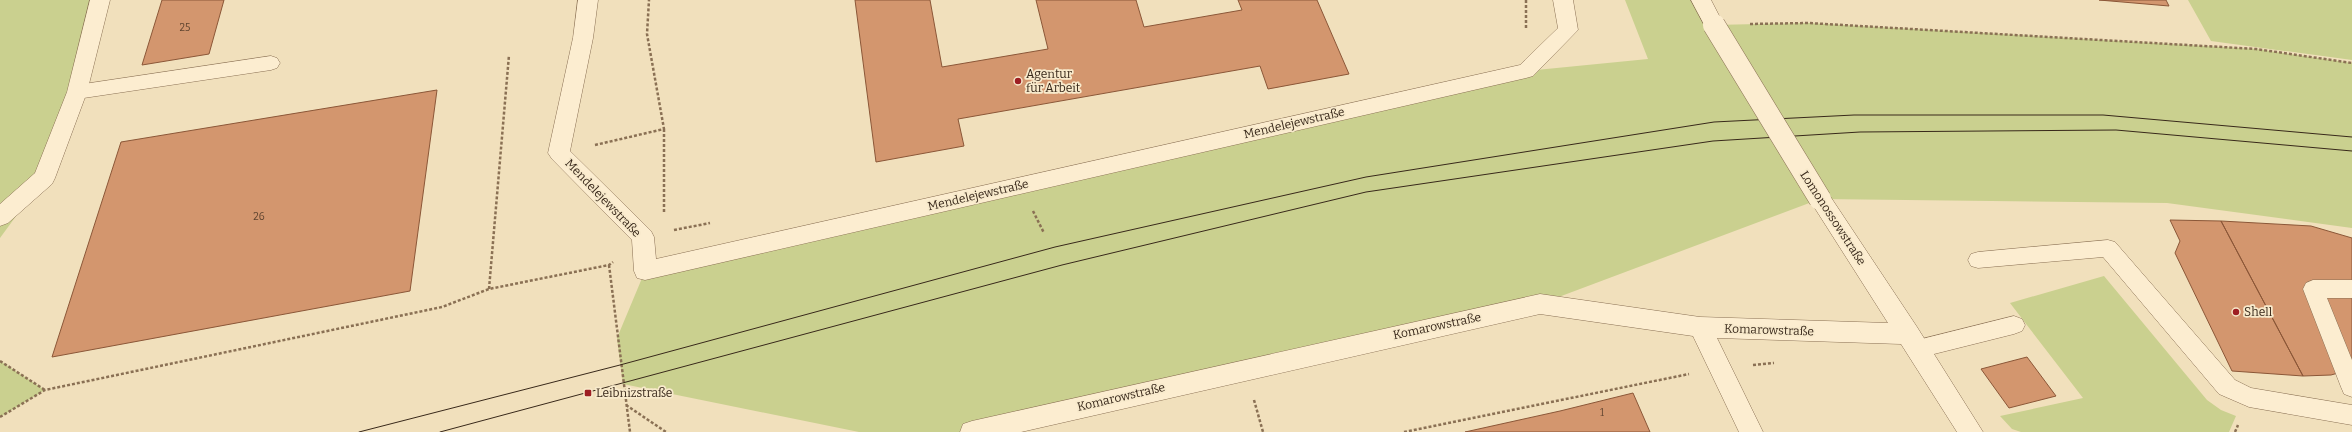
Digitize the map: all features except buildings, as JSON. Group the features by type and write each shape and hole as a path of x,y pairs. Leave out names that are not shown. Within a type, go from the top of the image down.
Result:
{"street":[{"path":"0,217 44,178 77,92 100,0"},
{"name":"Mendelejewstraße","path":"588,0 584,38 560,153 643,237 645,271 1526,71 1568,30 1564,0"},
{"name":"Lomonossowstraße","path":"1701,0 1714,25 1820,199 1971,432"},
{"name":"Komarowstraße","path":"972,432 1540,304 1700,327 1914,342"},
{"path":"1700,327 1751,432"}],"lane":[{"path":"77,92 271,63"},
{"path":"1978,260 2108,248 2227,387 2249,397 2352,415"},
{"path":"2352,289 2313,289 2352,387"},
{"path":"1914,342 2014,325"}],"path":[{"path":"649,0 648,34 664,129 664,216"},
{"path":"1714,25 1808,22 2240,48 2352,63"},
{"path":"489,288 509,56"},
{"path":"560,153 664,129"},
{"path":"0,417 45,390 442,307 489,288 608,265 643,237"},
{"path":"608,265 625,405 630,432"},
{"path":"0,361 45,390"},
{"path":"1404,432 1719,368"},
{"path":"625,405 666,432"}],"green space":[{"path":"0,0 100,0 44,178 0,238"},
{"path":"1625,0 1701,0 1714,25 1808,23 2256,49 2352,63 2352,228 2167,203 1820,199 1540,304 972,432 859,432 623,384 617,338 645,271 1526,71 1648,59"},
{"path":"2188,0 2352,0 2352,60 2211,41"},
{"path":"2104,276 2207,400 2221,410 2236,416 2229,432 2021,432 2012,429 2000,416 2083,398 2010,303"},
{"path":"0,361 45,390 0,417"}],"tram line":[{"path":"359,432 620,365 1055,247 1366,177 1714,122 1854,115 2103,115 2352,137"},
{"path":"440,432 1062,265 1366,192 1713,141 1860,132 2116,130 2352,151"}],"place":[{"name":"Agentur für Arbeit","path":"1018,81"},
{"name":"Shell","path":"2236,312"},
{"name":"Leibnizstraße","path":"588,393"}]}
